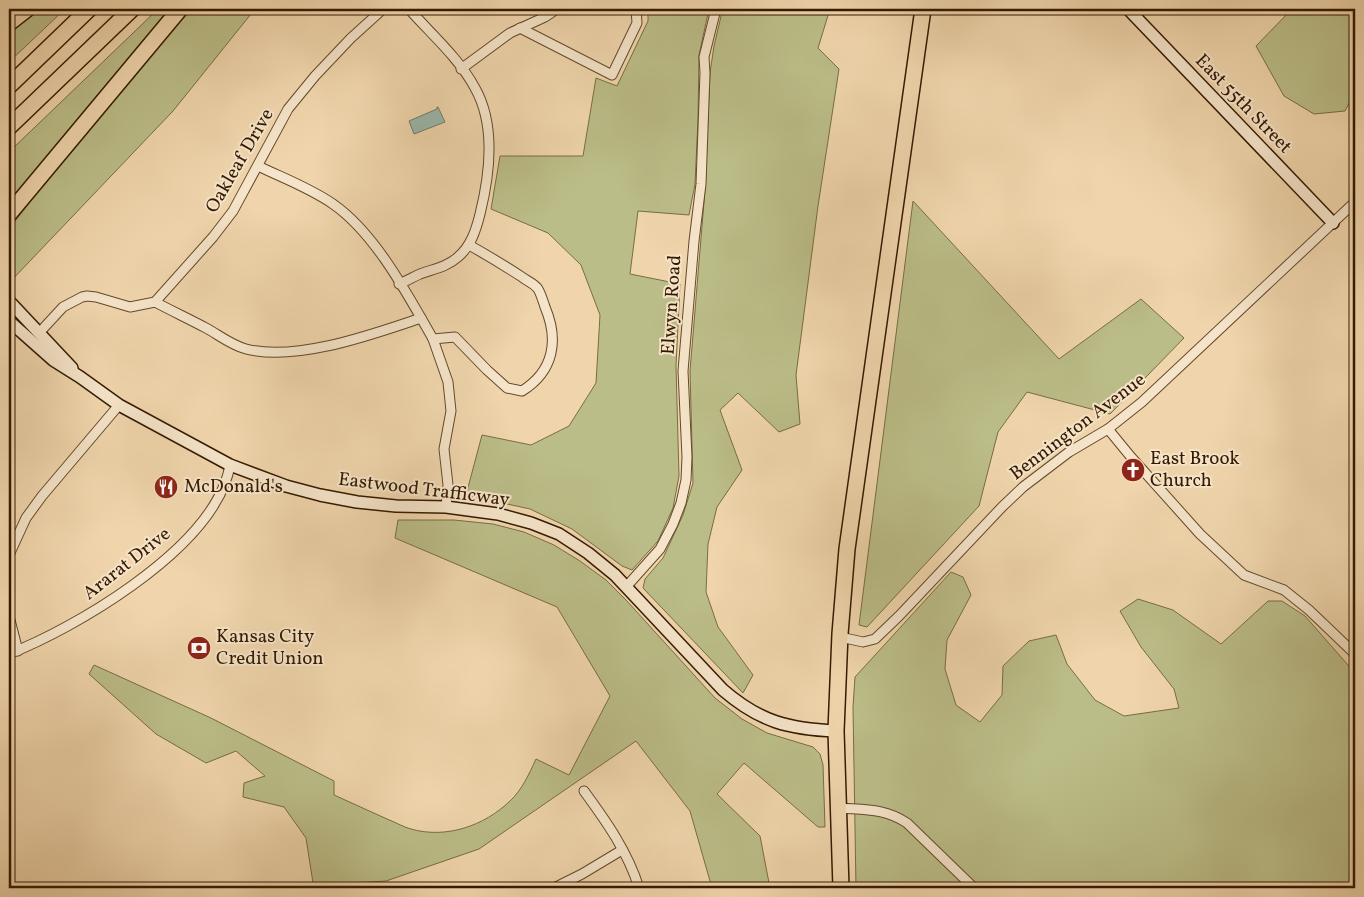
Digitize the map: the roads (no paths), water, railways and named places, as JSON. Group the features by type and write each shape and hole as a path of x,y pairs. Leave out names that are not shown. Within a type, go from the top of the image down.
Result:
{"highway":[{"path":"9,23 27,9"},
{"path":"9,86 89,9"},
{"path":"9,126 132,9"},
{"path":"9,214 180,9"},
{"path":"841,888 836,730 840,638 848,549 923,9"}],"main road":[{"name":"East 55th Street","path":"1128,9 1333,223"},
{"name":"Eastwood Trafficway","path":"9,301 80,377"},
{"name":"Eastwood Trafficway","path":"9,321 53,360 120,405 230,465 286,486 338,498 396,506 446,507 506,516 531,522 558,534 588,554 626,587 723,690 741,706 762,717 788,726 811,730 836,730"}],"street":[{"name":"Oakleaf Drive","path":"155,302 234,211 288,109 315,76 351,38 384,9"},
{"path":"399,284 421,273 447,265 458,258 469,244 476,230 486,188 489,153 484,110 474,86 409,9"},
{"path":"461,69 510,33 545,17 557,9"},
{"path":"520,28 612,75 637,24 636,9"},
{"name":"Elwyn Road","path":"626,587 660,549 675,517 686,480 684,372 694,241 701,184 704,57 716,9"},
{"path":"258,166 312,191 347,215 374,245 433,339 448,382 451,411 444,449 448,485 446,507"},
{"name":"Bennington Avenue","path":"840,638 863,642 875,639 1016,494 1069,452 1108,429 1142,402 1355,202"},
{"path":"433,339 455,337 486,370 507,388 522,391 534,384 550,360 553,329 537,287 469,244"},
{"path":"39,333 63,307 82,297 96,298 130,307 155,302 208,329 219,337 245,348 265,352 320,347 344,342 421,318"},
{"path":"9,555 26,518 42,496 120,405"},
{"path":"1108,429 1130,457 1200,534 1244,575 1284,590 1309,610 1355,654"},
{"name":"Ararat Drive","path":"13,652 58,632 99,608 138,581 177,548 196,529 212,508 225,484 230,465"},
{"path":"9,616 13,652"},
{"path":"584,790 605,820 622,850 639,888"},
{"path":"839,808 884,811 895,815 907,823 974,888"},
{"path":"554,888 622,850"}],"water":[{"path":"437,107 445,122 414,134 409,121 437,109"}],"place":[{"name":"East Brook Church","path":"1133,470"},
{"name":"McDonald's","path":"166,487"},
{"name":"Kansas City Credit Union","path":"199,648"}]}
